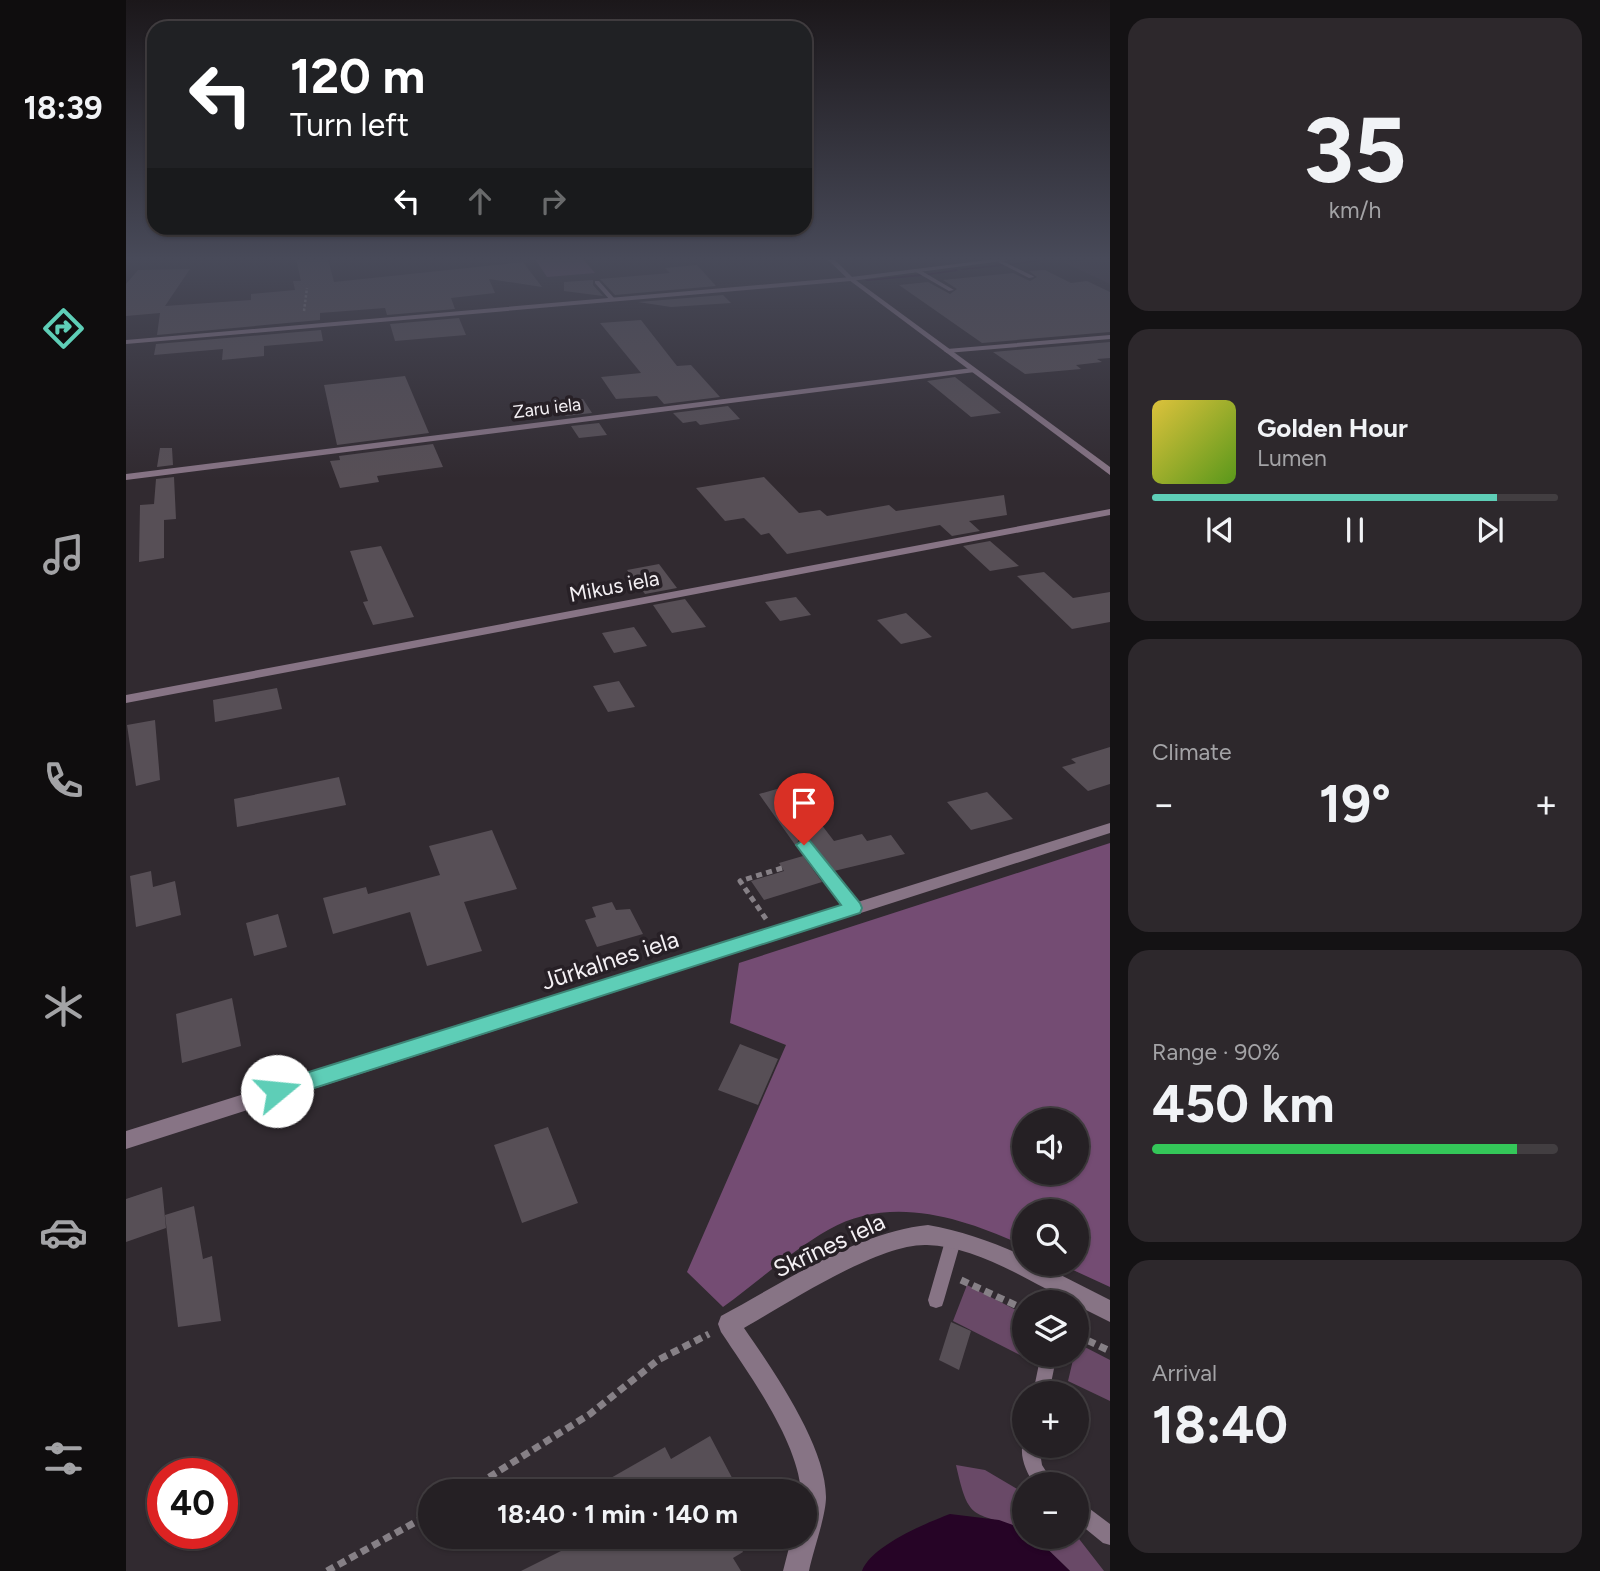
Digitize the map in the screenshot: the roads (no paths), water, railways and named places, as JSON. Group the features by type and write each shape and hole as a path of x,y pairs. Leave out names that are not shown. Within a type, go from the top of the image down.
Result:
{"street":[{"path":"126,342 234,332"},
{"path":"922,332 1110,472"},
{"name":"Zaru iela","path":"126,477 972,370"},
{"name":"Mikus iela","path":"126,699 1110,512"},
{"name":"Jūrkalnes iela","path":"126,1140 1110,828"},
{"name":"Skrīnes iela","path":"813,1479 811,1466 765,1380 729,1324 889,1240 926,1235 995,1255 1056,1290"},
{"name":"Skrīnes iela","path":"1089,1304 1110,1311"},
{"path":"796,1571 802,1549"}],"lane":[{"path":"947,351 1110,337"},
{"path":"804,845 853,908"},
{"path":"936,1300 953,1241"},
{"path":"1089,1519 1110,1536"}]}
